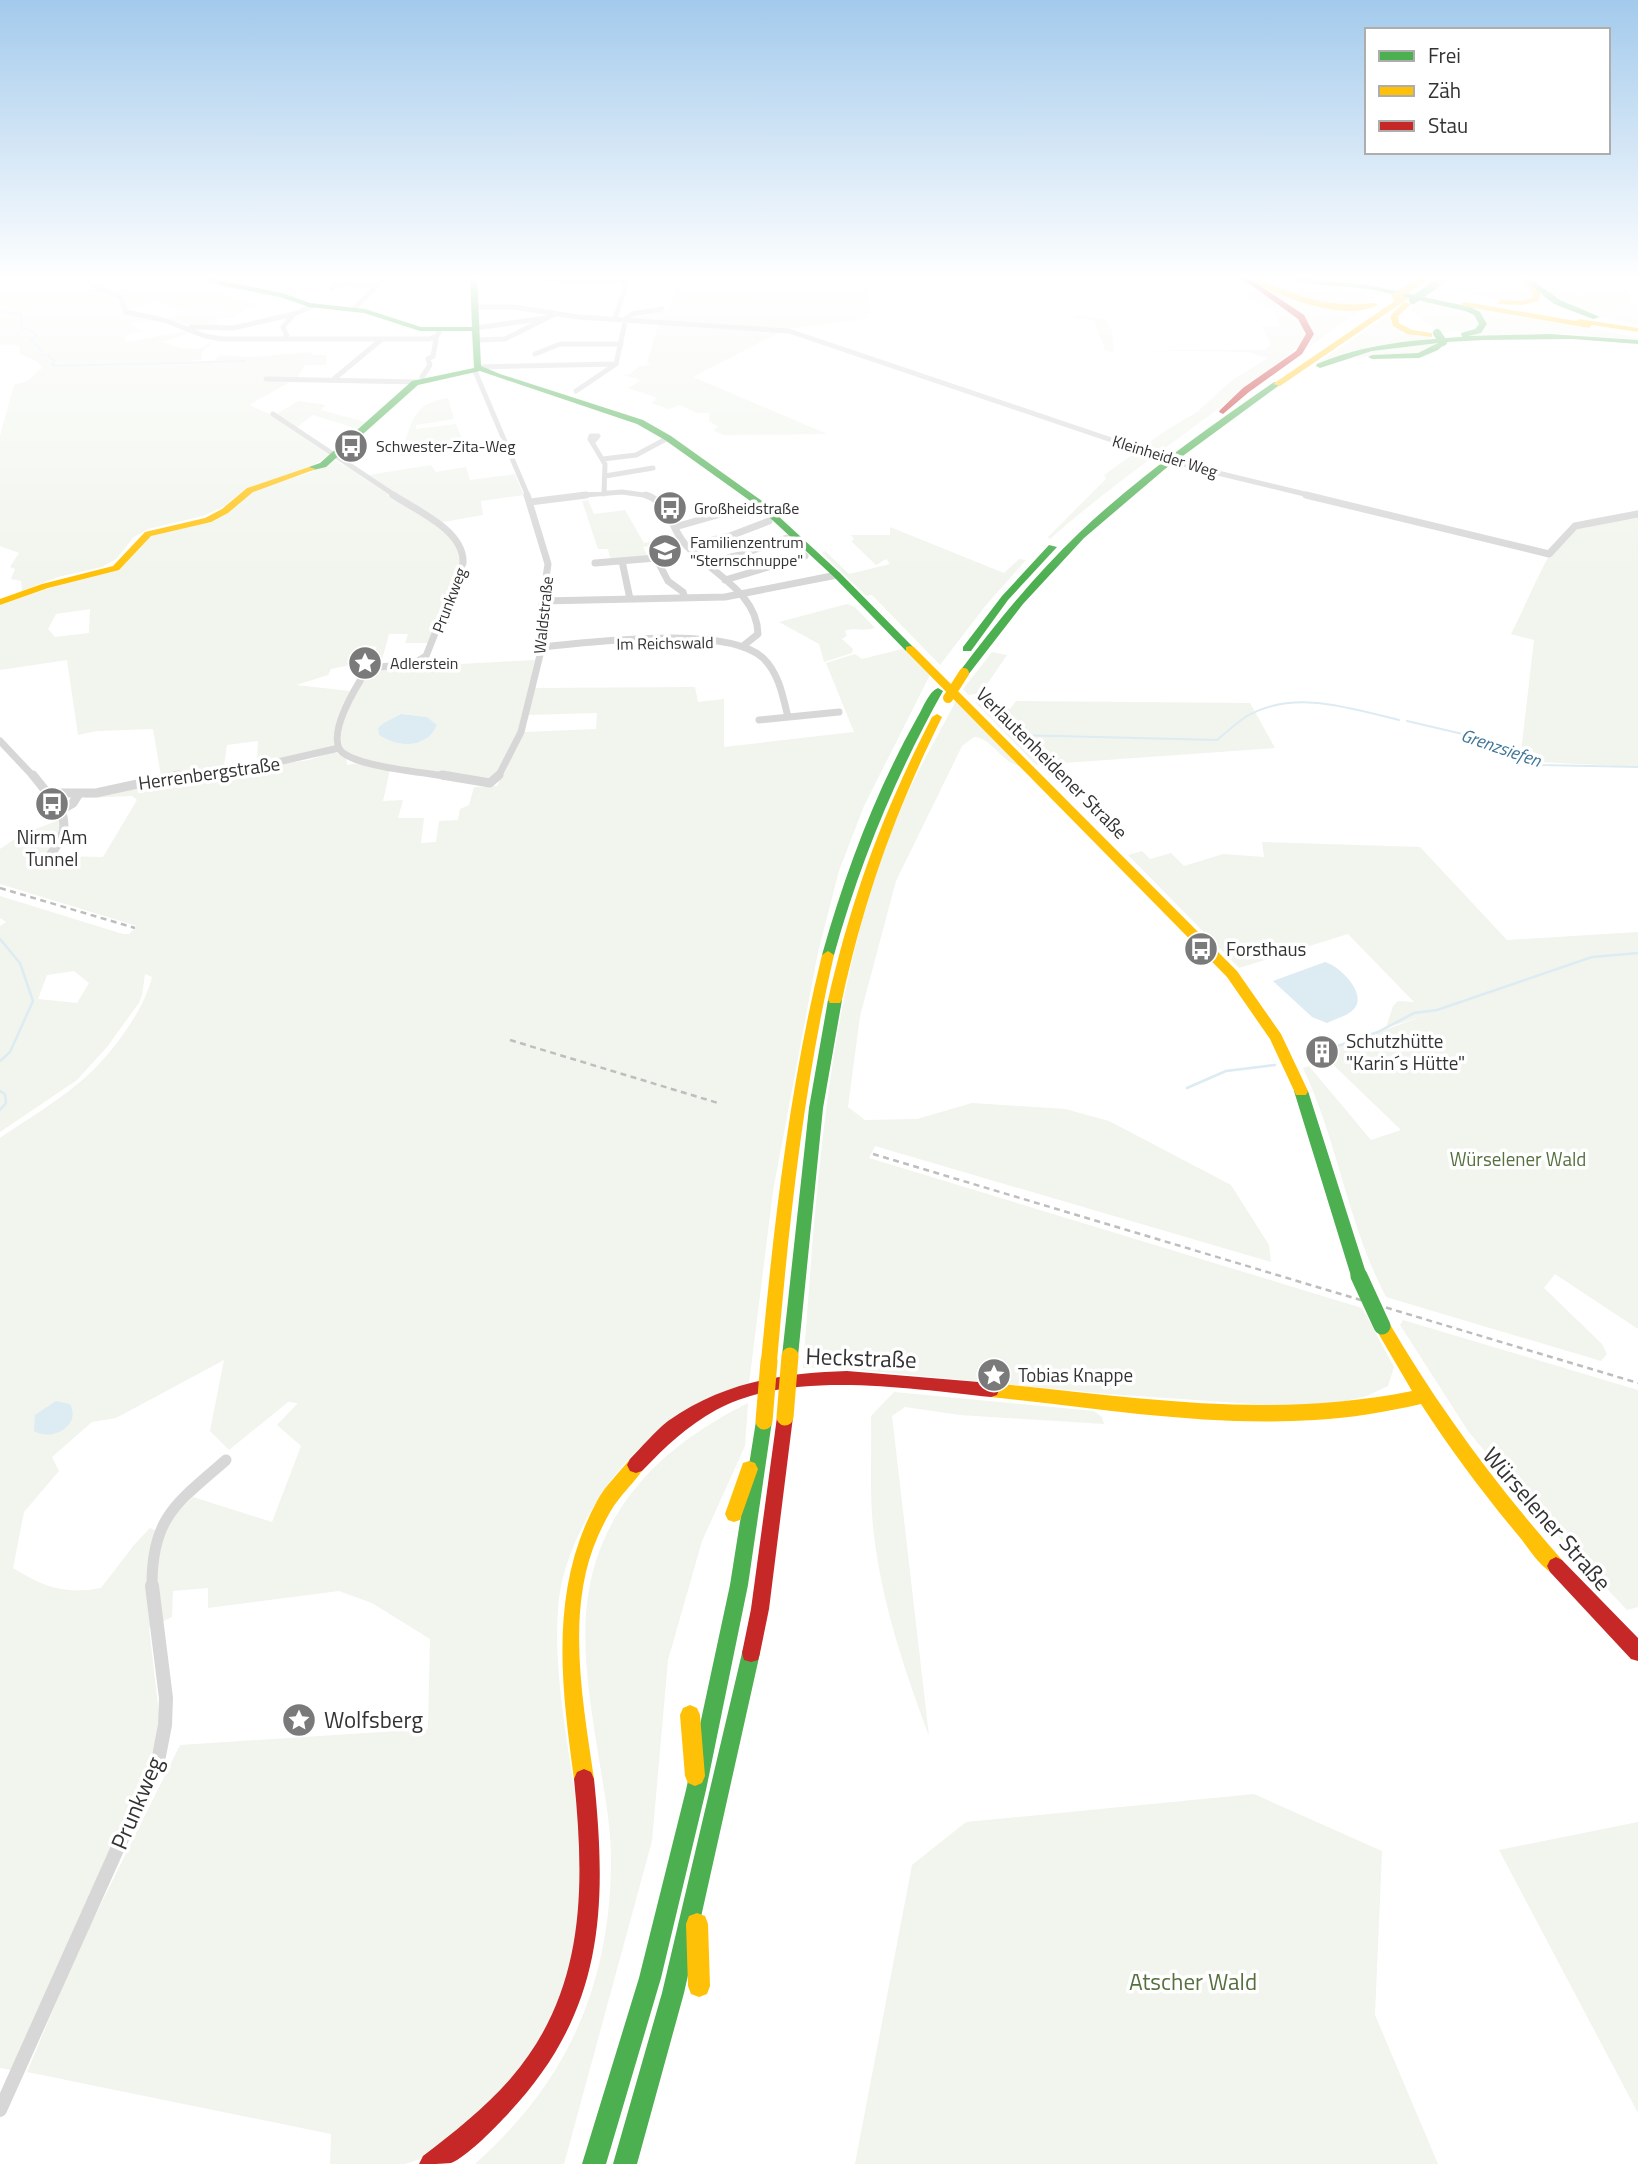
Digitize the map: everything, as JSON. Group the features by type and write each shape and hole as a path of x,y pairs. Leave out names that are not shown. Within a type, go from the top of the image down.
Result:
{"main road":[{"path":"0,602 45,586 116,568 148,534 208,520 225,511 250,490 317,468 334,457 420,380 441,376"},
{"name":"Verlautenheidener Straße","path":"500,376 621,415 668,438 759,503 837,575 1210,950 1255,1004 1276,1037 1300,1088 1332,1200 1359,1276 1382,1326 1421,1397 1453,1444"},
{"path":"1220,415 1244,391 1266,376"},
{"path":"594,2164 650,1978 696,1790 739,1585 764,1421 779,1243 805,1060 834,934 863,845 889,781 1005,598 1062,537 1141,470 1277,376"},
{"path":"1183,460 1295,376"},
{"path":"960,669 1065,551 1128,494 1306,376"},
{"path":"625,2164 697,1896 760,1609 785,1417 814,1110 821,1060 848,933 874,850 943,695"},
{"name":"Heckstraße","path":"431,2164 462,2145 527,2082 560,2027 580,1977 590,1926 594,1871 570,1691 571,1602 580,1562 593,1529 629,1469 659,1439 715,1402 738,1393 773,1383 827,1376 893,1379 1269,1415 1319,1417 1360,1412 1421,1397"},
{"path":"734,1514 761,1440"},
{"name":"Würselener Straße","path":"1453,1444 1534,1544 1638,1652"},
{"path":"690,1715 696,1790"},
{"path":"697,1896 699,1986"}],"street":[{"path":"266,379 420,380 423,376"},
{"name":"Waldstraße","path":"339,748 357,761 481,783 496,780 521,732 540,647 548,559 530,502 481,376"},
{"path":"576,391 598,376"},
{"name":"Kleinheider Weg","path":"922,376 1144,451 1549,554 1575,526 1638,514"},
{"name":"Prunkweg","path":"273,414 436,523 460,545 465,558 426,656 414,664 368,668 352,692 344,712 337,743 339,748"},
{"path":"603,459 636,455 668,438"},
{"path":"593,442 603,459 604,494"},
{"path":"605,475 653,468"},
{"path":"530,502 638,493 657,499 664,504 688,546 741,595 759,619 758,634 743,646"},
{"path":"675,527 759,503"},
{"path":"688,546 730,536 769,521"},
{"path":"706,563 740,555 787,538"},
{"path":"725,580 805,556"},
{"path":"595,563 656,558 668,581 683,592 685,598"},
{"path":"622,561 630,599"},
{"path":"543,601 741,595 837,575"},
{"name":"Im Reichswald","path":"540,647 699,639 743,646 760,655 776,675 788,717"},
{"path":"758,720 839,712"},
{"path":"0,741 35,780 51,793 61,810 65,821 63,837 51,854"},
{"name":"Herrenbergstraße","path":"51,793 78,795 171,776 309,758 339,748"},
{"name":"Herrenbergstraße","path":"61,810 73,803 78,795"},
{"name":"Prunkweg","path":"0,2110 159,1756 166,1720 152,1572 155,1544 161,1525 171,1510 226,1460"}],"green space":[{"path":"33,376 298,376 249,405 270,414 329,455 309,468 246,488 225,506 203,516 148,529 134,537 116,559 102,567 58,577 22,591 21,581 11,579 15,569 10,567 19,553 0,546 0,436 14,385"},
{"path":"626,376 695,376 693,377 827,434 723,435 713,430 718,427 709,421 709,413 697,413 680,405 669,409 651,403 657,398 628,388 641,380"},
{"path":"1239,376 1262,376 1124,479 1050,539 1048,537 1106,479 1104,475 1165,431 1197,412"},
{"path":"448,398 454,419 416,425 416,429 456,424 462,439 402,451 412,422 421,409 427,404"},
{"path":"298,401 326,405 321,410 369,423 361,430 313,415 295,429 275,415"},
{"path":"333,460 361,473 434,524 459,545 461,563 431,643 405,643 408,634 389,634 381,663 368,663 377,647 364,645 350,665 331,669 328,675 296,685 350,691 333,747 257,764 258,741 227,745 224,766 161,776 153,729 97,731 78,735 67,660 0,670 0,605 119,568 150,536 210,521 252,491 311,472","holes":["90,609 89,633 55,637 48,629 56,614"]},
{"path":"431,465 436,472 466,467 470,480 515,474 524,495 481,501 483,515 438,523 369,475"},
{"path":"588,500 594,514 625,510 644,543 674,538 676,541 643,547 648,557 611,561 608,549 598,549 582,501"},
{"path":"1638,510 1638,767 1520,761 1534,640 1511,634 1548,558 1565,532 1578,523"},
{"path":"890,527 1004,573 1019,559 1026,560 986,605 940,665 872,595 866,596 822,553 825,551 849,574 890,564 886,559 876,565 851,541 854,540 851,535 890,535"},
{"path":"847,604 855,607 875,628 845,631 847,636 842,639 853,649 852,653 824,662 819,644 779,622"},
{"path":"906,648 930,675 864,806 839,871 818,952 773,1191 749,1384 689,1410 654,1435 623,1465 591,1511 575,1542 560,1591 557,1648 560,1689 577,1808 582,1889 579,1929 570,1971 545,2032 534,2051 509,2086 475,2120 431,2153 404,2164 330,2164 331,2134 27,2072 79,1948 180,1745 428,1729 430,1639 372,1603 339,1591 208,1608 208,1588 173,1591 172,1617 149,1628 160,1723 148,1770 12,2070 0,2068 0,1138 70,1090 102,1061 133,1020 152,977 145,974 139,1003 107,1047 77,1080 0,1132 0,926 6,922 0,918 0,896 123,934 129,934 137,926 0,884 0,849 22,834 62,819 59,838 46,856 103,857 137,800 132,796 85,798 87,796 130,786 309,760 334,752 346,757 347,765 359,763 390,769 383,801 403,800 398,818 424,818 421,843 436,842 439,821 458,820 460,809 469,805 474,787 497,786 524,732 596,729 597,713 528,715 535,688 695,687 698,702 724,699 724,747 854,732 826,663 855,654 862,659","holes":["74,971 89,983 77,1003 38,999 47,975","224,1360 210,1431 229,1450 288,1402 298,1403 277,1425 301,1446 272,1522 193,1497 172,1518 164,1534 150,1528 101,1588 55,1588 13,1568 24,1512 59,1471 52,1457 92,1422 116,1418"]},
{"path":"992,652 1007,655 981,693 968,695 963,689"},
{"path":"535,660 518,732 493,780 489,782 358,759 347,751 342,745 341,736 345,716 370,669","holes":["401,714 427,717 437,725 427,739 420,742 404,744 379,735 378,728"]},
{"path":"956,701 1020,766 1007,760 981,738 974,737 962,746 896,881 860,1016 848,1107 865,1120 917,1119 972,1103 1065,1109 1109,1121 1231,1185 1269,1245 1271,1262 875,1146 869,1158 1362,1308 1394,1367 1388,1386 1367,1396 1314,1408 1108,1394 828,1367 803,1368 820,1158 840,1017 855,948 874,880 898,815"},
{"path":"985,701 1010,709 1016,701 1250,703 1275,748 1036,765 975,702"},
{"name":"Würselener Wald","path":"1262,842 1420,847 1507,940 1638,932 1638,1329 1555,1274 1544,1288 1602,1344 1607,1354 1601,1361 1386,1297 1362,1241 1325,1125 1303,1068 1309,1066 1371,1140 1401,1130 1321,1053 1426,1015 1386,1028 1393,1006 1398,1001 1414,1002 1348,934 1239,968 1128,855 1142,851 1150,859 1171,853 1184,866 1223,854 1264,857"},
{"path":"1403,1320 1638,1390 1638,1607 1627,1610 1538,1515 1468,1431 1400,1325"},
{"path":"894,1392 1094,1411 1102,1417 1104,1424 960,1415 905,1407 892,1416 929,1736 889,1612 872,1520 871,1416"},
{"path":"748,1403 745,1446 702,1541 668,1660 652,1841 564,2164 475,2164 507,2133 557,2066 591,1993 602,1953 608,1911 611,1850 591,1706 586,1620 594,1568 605,1536 640,1482 663,1459 689,1438"},
{"name":"Atscher Wald","path":"1254,1794 1382,1851 1375,2015 1438,2164 855,2164 912,1865 966,1822"},
{"path":"1638,1822 1638,2113 1499,1850"}],"shaded area":[{"path":"401,714 427,717 437,725 427,739 412,744 395,742 379,735 378,728"},
{"path":"1325,962 1345,975 1357,997 1353,1010 1327,1023 1312,1017 1273,981"},
{"path":"56,1401 70,1404 73,1412 68,1425 63,1430 48,1435 34,1431 35,1415"}],"waterway":[{"path":"1012,735 1217,740 1247,716 1265,708 1303,702 1342,706 1399,720"},
{"name":"Grenzsiefen","path":"1407,721 1484,739 1541,765 1638,767"},
{"path":"0,939 20,963 33,1001 10,1052 0,1061"},
{"name":"Grenzsiefen","path":"1326,1050 1378,1032 1414,1013 1437,1010 1592,957 1638,953"},
{"path":"1187,1088 1226,1071 1275,1065"},
{"path":"0,1091 5,1094 6,1103 0,1110"}],"railway":[{"path":"0,888 135,928"},
{"path":"510,1040 718,1103"},
{"path":"873,1154 1638,1383"}],"traffic: fast":[{"path":"312,469 323,465 415,383 448,376"},
{"path":"497,376 640,422 668,438 759,503 837,575 910,649"},
{"path":"964,673 1043,574 1081,536 1162,467 1277,384"},
{"path":"967,649 1005,598 1052,547"},
{"path":"828,955 860,852 888,787 938,691"},
{"path":"790,1356 816,1108 835,1000"},
{"path":"1301,1091 1359,1276"},
{"path":"1359,1276 1382,1326"},
{"path":"594,2164 650,1978 696,1790 739,1585 764,1421"},
{"path":"625,2164 673,1993 751,1653"}],"traffic: slow":[{"path":"1277,384 1289,376"},
{"path":"0,602 45,586 116,568 148,534 208,520 225,511 250,490 312,469"},
{"path":"910,649 1232,974 1276,1037 1301,1091"},
{"path":"948,698 964,673"},
{"path":"835,1000 854,922 879,845 903,784 937,717"},
{"path":"769,1361 784,1208 798,1106 828,955"},
{"path":"1382,1326 1420,1390 1462,1451 1507,1510 1556,1566"},
{"path":"785,1417 790,1356"},
{"path":"764,1421 769,1361"},
{"path":"991,1390 1207,1412 1261,1414 1368,1408 1421,1397"},
{"path":"584,1779 572,1675 572,1606 588,1539 603,1507 636,1465"},
{"path":"734,1514 749,1469"},
{"path":"690,1715 695,1776"},
{"path":"697,1924 699,1986"}],"traffic: jam":[{"path":"1223,412 1266,376"},
{"path":"636,1465 672,1428 712,1403 755,1388 800,1380 847,1378 991,1390"},
{"path":"751,1653 760,1609 785,1417"},
{"path":"1556,1566 1638,1652"},
{"path":"431,2164 480,2126 519,2086 549,2043 571,1998 584,1949 591,1897 590,1840 584,1779"}],"place":[{"name":"Schwester-Zita-Weg","path":"351,446"},
{"name":"Großheidstraße","path":"670,508"},
{"name":"Familienzentrum \"Sternschnuppe\"","path":"665,551"},
{"name":"Adlerstein","path":"365,663"},
{"name":"Nirm Am Tunnel","path":"52,804"},
{"name":"Forsthaus","path":"1201,949"},
{"name":"Schutzhütte \"Karin´s Hütte\"","path":"1322,1052"},
{"name":"Tobias Knappe","path":"994,1375"},
{"name":"Wolfsberg","path":"299,1720"}]}
